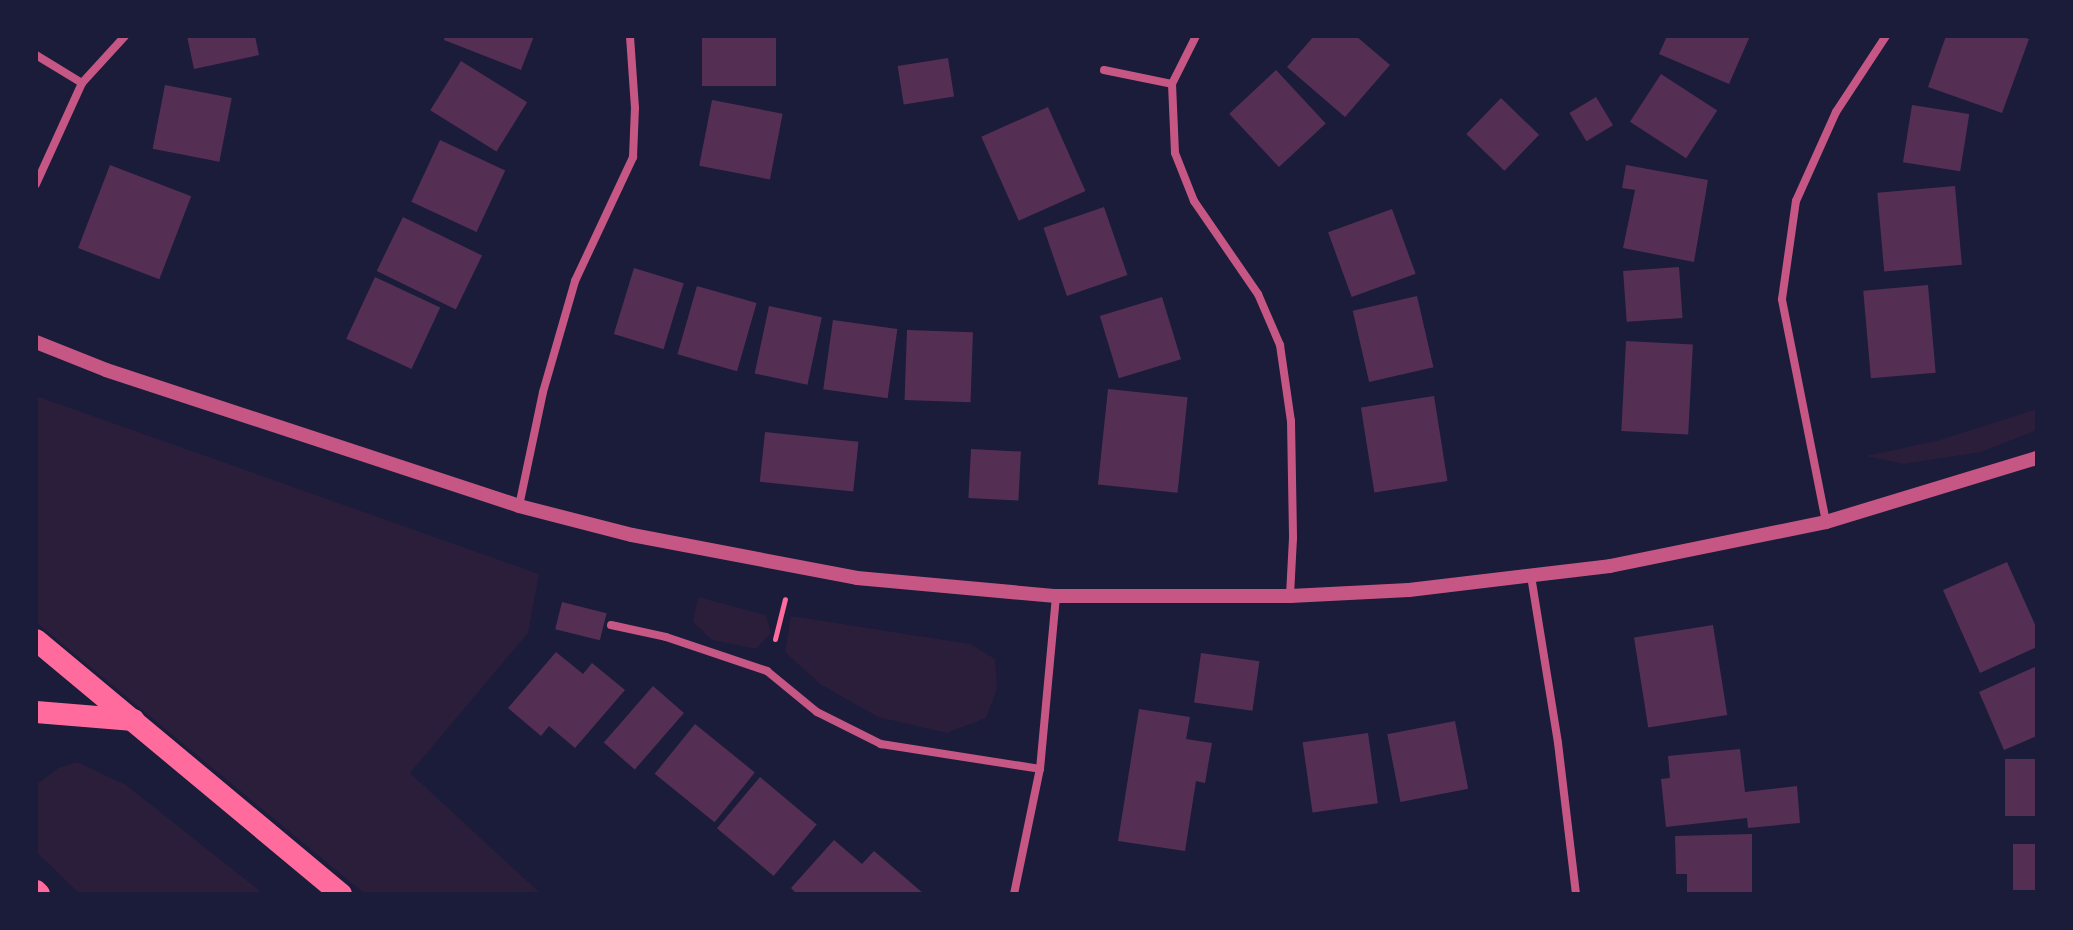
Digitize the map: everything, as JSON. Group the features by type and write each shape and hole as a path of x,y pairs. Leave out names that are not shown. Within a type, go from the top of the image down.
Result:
{"highway":[{"path":"36,640 341,894"},
{"path":"36,712 134,720"}],"street":[{"path":"36,184 82,83 125,36"},
{"path":"519,506 543,392 575,281 633,157 635,108 630,36"},
{"path":"1196,36 1172,84 1175,153 1194,201 1258,294 1280,345 1291,421 1293,538 1290,596"},
{"path":"1826,522 1782,299 1796,201 1836,112 1886,36"},
{"path":"36,55 82,83"},
{"path":"1104,70 1172,84"},
{"path":"36,342 106,370 519,506 691,549 857,578 1056,596 1290,596 1409,590 1610,566 1826,522 2037,458"},
{"path":"1531,576 1558,743 1576,894"},
{"path":"1014,894 1040,769 1056,596"},
{"path":"611,625 666,637 767,671 817,712 881,744 1040,769"}],"path":[{"path":"767,671 794,568"}],"shaded area":[{"path":"36,396 539,574 528,633 410,773 541,894 365,894 36,622"},
{"path":"2037,409 2037,430 1981,452 1903,464 1866,456 1940,440"},
{"path":"698,597 766,615 771,633 756,649 712,640 693,622"},
{"path":"791,616 970,644 995,659 997,689 986,718 947,733 878,717 820,684 785,652"},
{"path":"77,762 126,785 264,894 80,894 36,852 36,785 58,768"}],"building":[{"path":"187,36 255,36 259,55 194,69"},
{"path":"445,36 534,36 521,70 444,40"},
{"path":"702,36 776,36 776,86 702,86"},
{"path":"1314,36 1356,36 1390,65 1345,117 1287,67"},
{"path":"1667,36 1750,36 1729,84 1659,54"},
{"path":"1946,36 2019,36 2029,39 2002,113 1928,87"},
{"path":"948,58 954,97 904,104 898,66"},
{"path":"461,61 527,102 496,152 430,110"},
{"path":"1276,70 1326,123 1279,167 1229,114"},
{"path":"1661,74 1717,110 1686,158 1630,122"},
{"path":"165,85 232,98 219,162 153,149"},
{"path":"1596,97 1613,125 1586,141 1569,113"},
{"path":"1501,98 1539,135 1504,171 1466,134"},
{"path":"712,100 783,114 770,180 699,166"},
{"path":"1912,105 1969,114 1960,171 1903,162"},
{"path":"1048,107 1085,191 1019,221 981,137"},
{"path":"440,140 505,170 477,232 411,202"},
{"path":"110,165 191,196 159,279 78,248"},
{"path":"1626,165 1708,180 1694,262 1623,248 1635,190 1622,188"},
{"path":"1955,186 1962,265 1884,271 1877,193"},
{"path":"1104,207 1127,275 1067,296 1043,228"},
{"path":"1392,209 1416,274 1352,297 1328,232"},
{"path":"403,217 482,256 456,310 377,271"},
{"path":"1679,267 1683,318 1627,322 1623,271"},
{"path":"634,268 684,283 664,349 614,334"},
{"path":"375,277 440,307 412,369 346,339"},
{"path":"1928,285 1936,373 1871,378 1863,291"},
{"path":"697,286 757,303 737,371 677,354"},
{"path":"1417,296 1433,367 1369,382 1353,311"},
{"path":"1162,297 1181,359 1119,378 1100,316"},
{"path":"769,306 822,317 807,385 755,373"},
{"path":"833,320 897,329 888,398 823,389"},
{"path":"907,330 973,332 971,402 905,400"},
{"path":"1626,341 1693,345 1688,434 1621,431"},
{"path":"1108,389 1188,397 1178,493 1098,484"},
{"path":"1434,396 1447,481 1374,493 1361,408"},
{"path":"765,432 858,442 853,492 760,482"},
{"path":"971,449 1021,452 1018,501 968,498"},
{"path":"2007,562 2037,629 2037,647 1980,673 1943,590"},
{"path":"562,602 607,613 600,640 555,629"},
{"path":"1713,625 1727,715 1648,727 1634,638"},
{"path":"556,652 583,674 592,663 625,690 575,748 549,726 541,736 508,708"},
{"path":"1201,653 1259,661 1252,711 1194,703"},
{"path":"2037,666 2037,736 2004,750 1979,692"},
{"path":"653,686 684,713 635,770 604,743"},
{"path":"1139,709 1190,717 1186,739 1212,743 1205,783 1196,781 1185,851 1118,841"},
{"path":"1455,721 1468,789 1400,802 1387,734"},
{"path":"695,724 755,772 715,822 655,774"},
{"path":"1368,733 1378,803 1313,812 1303,742"},
{"path":"1740,749 1745,792 1797,786 1800,823 1748,828 1747,818 1666,827 1661,779 1670,778 1668,756"},
{"path":"2005,759 2037,759 2037,816 2005,816"},
{"path":"760,777 817,825 774,876 717,828"},
{"path":"1752,834 1752,894 1687,894 1687,874 1676,874 1675,836"},
{"path":"834,840 862,864 874,851 924,894 797,894 791,888"},
{"path":"2013,844 2037,844 2037,890 2013,890"}]}
